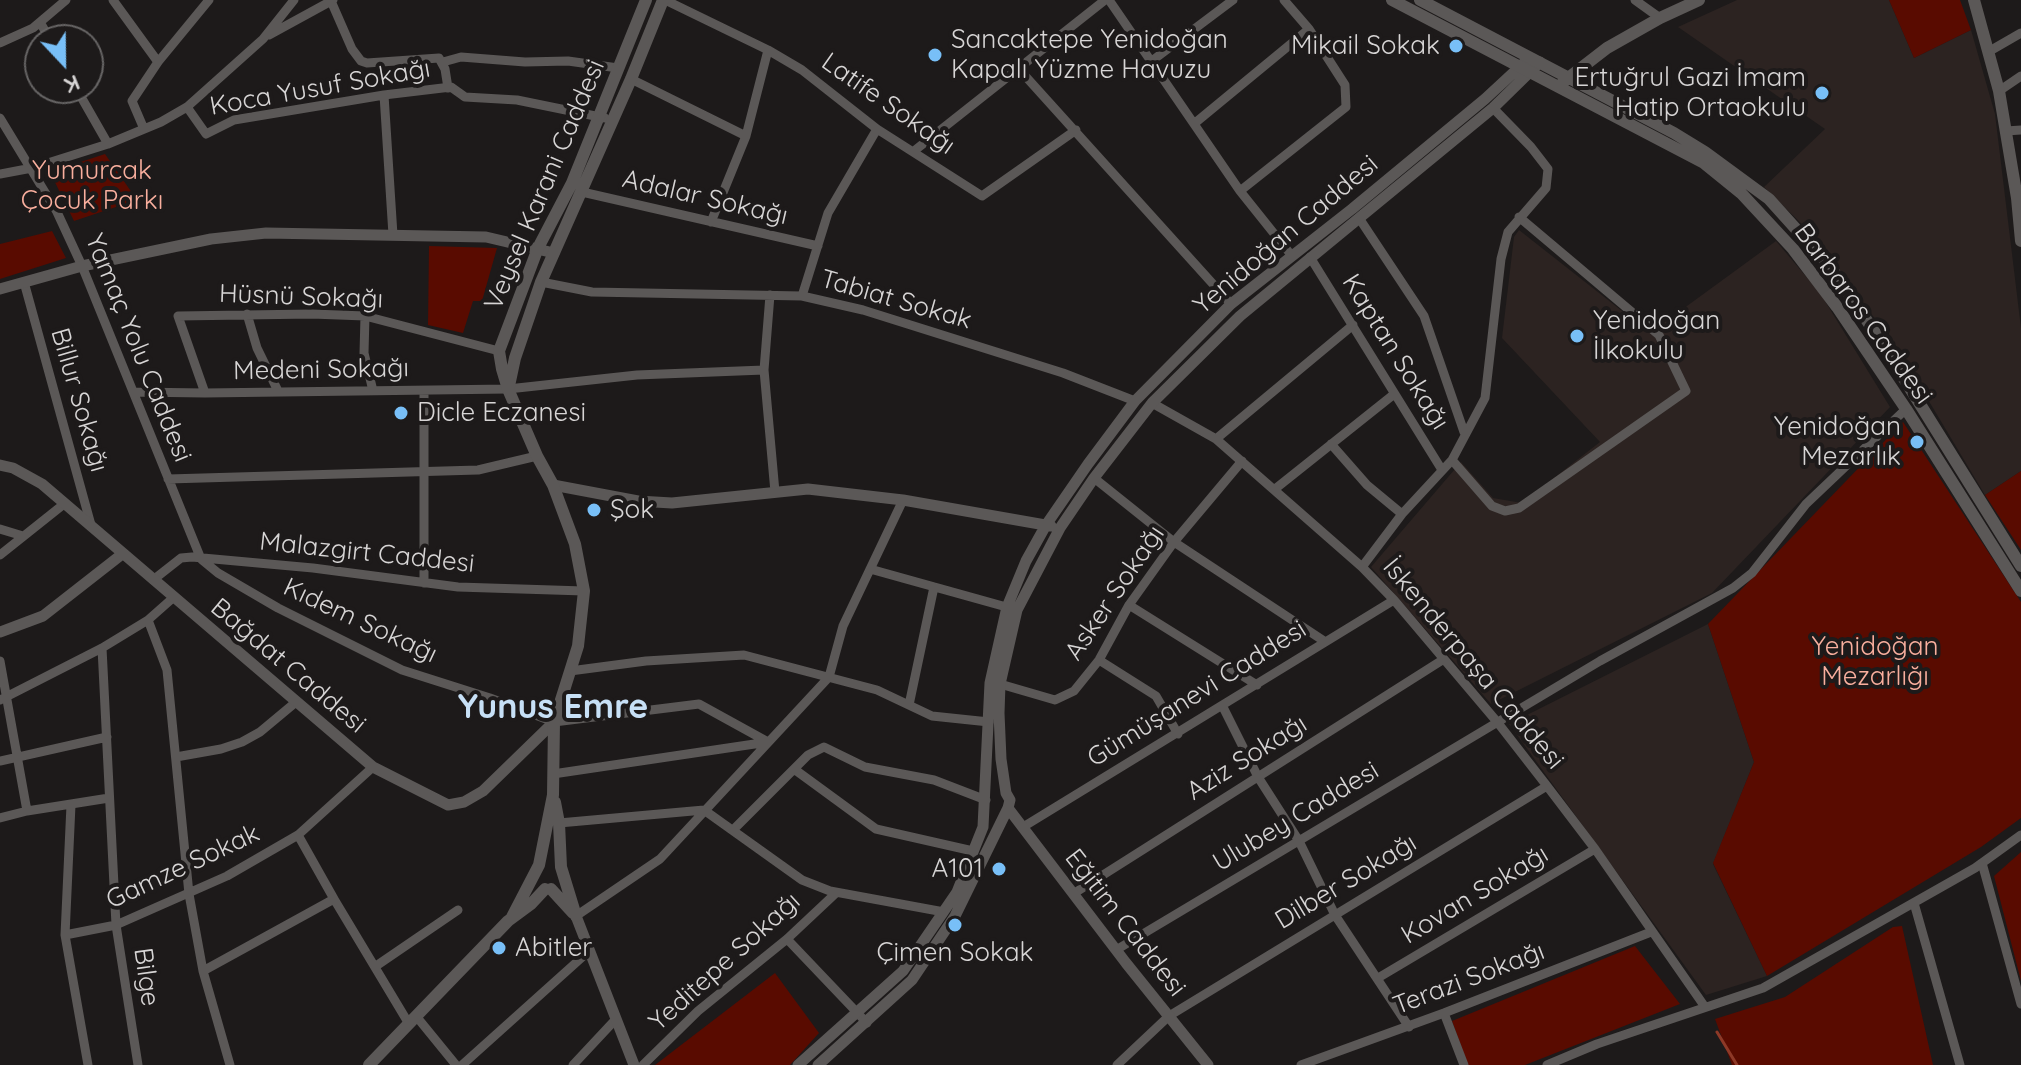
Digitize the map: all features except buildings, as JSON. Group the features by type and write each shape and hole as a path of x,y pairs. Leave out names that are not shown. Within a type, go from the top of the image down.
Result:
{"main road":[{"name":"Veysel Karani Caddesi","path":"576,916 562,871 559,823 553,795 554,722 578,646 584,591 575,544 553,485 508,389 499,351 538,248 572,183 646,0"},
{"name":"Veysel Karani Caddesi","path":"508,389 515,358 541,282 664,0"},
{"name":"Barbaros Caddesi","path":"1392,0 1530,65"},
{"name":"Barbaros Caddesi","path":"1420,0 1704,163 1741,193 1811,272 1906,409 2021,591"},
{"path":"1562,82 1607,48 1699,0"},
{"path":"1974,0 1999,91 2019,198 2021,241"},
{"name":"Barbaros Caddesi","path":"1562,82 1705,152 1769,199 1804,235 1832,269 1880,340 2021,566"},
{"name":"Veysel Karani Caddesi","path":"512,917 537,869 553,795"},
{"path":"548,889 559,885 562,871 552,862 537,869 537,882 576,916"},
{"name":"Veysel Karani Caddesi","path":"369,1065 512,917 548,889"}],"street":[{"path":"0,43 33,28 66,0"},
{"path":"113,0 158,62"},
{"path":"144,129 132,101 158,62 209,0"},
{"path":"0,174 32,168 108,144 187,107 263,39 294,0"},
{"name":"Latife Sokağı","path":"664,0 768,50 802,70 877,129 982,196 1076,130"},
{"path":"914,151 1107,0 1153,60 1240,191 1292,256"},
{"path":"1153,60 1233,0"},
{"path":"1240,191 1346,107 1345,85 1309,29 1284,0"},
{"path":"1635,0 1660,18"},
{"path":"263,39 332,1 352,49 361,61 367,63 436,58 443,62 461,57 525,62 568,61 618,68"},
{"path":"1195,123 1309,29"},
{"path":"1988,52 2021,33"},
{"path":"711,222 746,136 768,50"},
{"path":"443,62 448,88"},
{"name":"Yenidoğan Caddesi","path":"798,1065 903,971 950,914 983,827 990,683 1026,561 1046,525 1135,401 1231,304 1292,256 1306,253 1359,218 1530,65"},
{"path":"1018,68 1231,304"},
{"path":"1999,91 2021,76"},
{"path":"631,79 746,136"},
{"name":"Koca Yusuf Sokağı","path":"187,107 206,134 234,120 384,95 448,88 465,97 517,100 612,120"},
{"path":"384,95 393,235"},
{"path":"85,104 108,144"},
{"path":"1362,567 1402,514 1452,460 1464,432 1485,398 1501,259 1508,232 1546,188 1548,169 1489,104"},
{"name":"Yenidoğan Caddesi","path":"1006,793 999,713 1000,684 1012,609 1094,478 1152,403 1306,253 1489,104"},
{"name":"Yamaç Yolu Caddesi","path":"0,118 57,212 82,266 201,559"},
{"path":"802,296 828,213 877,129"},
{"path":"2006,131 2021,130"},
{"name":"Adalar Sokağı","path":"582,192 818,246"},
{"path":"1452,460 1492,506 1505,511 1519,508 1686,391 1659,335 1519,217"},
{"path":"1359,218 1424,316 1464,432"},
{"path":"0,289 82,266 211,239 266,233 486,237 554,253"},
{"name":"Kaptan Sokağı","path":"1306,253 1442,470"},
{"name":"Billur Sokağı","path":"24,282 93,530"},
{"name":"Tabiat Sokak","path":"541,282 592,292 802,296 863,310 1063,373 1135,401"},
{"path":"770,295 764,370 775,492"},
{"path":"247,314 257,348 278,391"},
{"name":"Hüsnü Sokağı","path":"205,393 178,316 365,316 499,351"},
{"path":"365,316 364,353 373,391"},
{"path":"1216,439 1353,325"},
{"name":"Medeni Sokağı","path":"134,392 508,389 637,375 764,370"},
{"path":"424,391 424,583"},
{"path":"1275,489 1393,395"},
{"path":"1135,401 1152,403"},
{"name":"İskenderpaşa Caddesi","path":"1152,403 1216,439 1362,567 1394,600 1547,786 1595,849 1705,1007"},
{"name":"Ulubey Caddesi","path":"1116,950 1600,661 1733,588 1752,573 1806,504 1906,409"},
{"path":"1331,444 1367,485 1402,514"},
{"path":"168,479 286,473 478,470 537,456"},
{"name":"Asker Sokağı","path":"1000,684 1055,700 1074,691 1099,660 1129,605 1174,542 1242,461"},
{"name":"Bağdat Caddesi","path":"0,465 13,468 42,484 121,555 373,767 448,805 464,802 483,791 554,722"},
{"path":"1094,478 1174,542 1324,641"},
{"path":"553,485 638,501 672,503 808,489 903,500 1060,528"},
{"path":"634,1065 576,916 660,859 829,677 843,626 903,500"},
{"path":"0,555 64,504"},
{"path":"0,529 23,536"},
{"path":"0,632 43,616 121,555"},
{"name":"Malazgirt Caddesi","path":"153,580 181,558 192,557 313,568 458,587 584,591"},
{"name":"Kıdem Sokağı","path":"201,559 218,573 278,608 402,670 554,722"},
{"path":"870,569 1012,609"},
{"path":"909,705 934,587"},
{"path":"3,699 102,648 148,620 174,597"},
{"name":"Gümüşanevi Caddesi","path":"1023,827 1394,600"},
{"path":"1129,605 1257,685"},
{"path":"148,620 167,670 189,894 203,971 230,1065"},
{"name":"Bilge","path":"102,648 116,925 138,1065"},
{"path":"570,671 646,661 744,655 877,690 932,716 989,722"},
{"name":"Aziz Sokağı","path":"1073,894 1444,659"},
{"path":"1099,660 1156,696 1178,734"},
{"path":"0,661 3,699 19,757 27,811"},
{"path":"176,757 242,742 260,732 296,702"},
{"path":"554,722 699,704 768,742"},
{"path":"1223,707 1258,777 1299,841 1335,915 1409,1027"},
{"path":"0,761 107,737"},
{"path":"553,774 768,742"},
{"path":"734,829 808,755 824,747 865,767 934,780 986,800"},
{"name":"Gamze Sokak","path":"65,935 116,925 227,876 298,835 373,767"},
{"path":"794,769 876,829 973,851"},
{"name":"Dilber Sokağı","path":"1117,1065 1169,1016 1547,786"},
{"path":"994,791 1006,793 1010,800 1008,808 1003,813 992,813 986,800 994,791"},
{"path":"0,818 109,798"},
{"path":"71,805 65,935 88,1065"},
{"name":"Yenidoğan Caddesi","path":"818,1065 912,980 1008,808"},
{"name":"Eğitim Caddesi","path":"1008,808 1208,1065"},
{"path":"559,823 704,810 802,880 836,893 950,914"},
{"path":"298,835 334,899 412,1020 459,1065 589,951"},
{"path":"1547,1065 1597,1044 1763,988 1982,863 2021,835"},
{"name":"Kovan Sokağı","path":"1378,978 1595,849"},
{"path":"1982,863 2021,1004"},
{"name":"Yeditepe Sokağı","path":"643,1065 698,1011 787,939 836,893"},
{"path":"203,971 334,899"},
{"path":"1914,903 1960,1065"},
{"path":"376,966 458,910"},
{"name":"Terazi Sokağı","path":"1301,1065 1409,1027 1651,932"},
{"path":"787,939 867,1023"},
{"path":"1444,1013 1464,1065"},
{"path":"573,1065 616,1019"}],"shaded area":[{"path":"1737,0 1889,0 1914,58 1971,30 1995,114 2021,328 2021,471 1985,495 1884,326 1881,327 1813,235 1764,187 1825,129 1678,27"},
{"path":"1519,230 1650,333 1776,241 1820,293 1890,407 1712,593 1491,704 1371,567 1461,462 1493,498 1522,503 1600,442 1502,338 1514,237"},
{"path":"1708,624 1754,762 1713,864 1767,976 1706,995 1509,724"}],"green space":[{"path":"1889,0 1960,0 1971,30 1914,58"},
{"name":"Yumurcak Çocuk Parkı","path":"105,154 137,200 74,221 50,172"},
{"path":"52,231 66,258 0,279 0,244"},
{"path":"429,246 497,248 482,301 473,301 463,333 428,325"},
{"name":"Yenidoğan Mezarlığı","path":"1903,422 2021,602 2021,818 1981,847 1767,976 1713,863 1754,762 1708,624"},
{"path":"2021,471 2021,550 1985,495"},
{"path":"2021,852 2021,981 1994,876"},
{"path":"1902,926 1933,1065 1732,1065 1715,1019 1785,997 1893,927"},
{"path":"1635,946 1680,1004 1525,1065 1468,1065 1452,1021"},
{"path":"775,973 819,1033 790,1065 655,1065"}],"waterway":[{"path":"1717,1032 1737,1065"}],"place":[{"name":"Mikail Sokak","path":"1456,46"},
{"name":"Sancaktepe Yenidoğan Kapalı Yüzme Havuzu","path":"935,55"},
{"name":"Ertuğrul Gazi İmam Hatip Ortaokulu","path":"1822,93"},
{"name":"Yenidoğan İlkokulu","path":"1577,336"},
{"name":"Dicle Eczanesi","path":"401,413"},
{"name":"Yenidoğan Mezarlık","path":"1917,442"},
{"name":"Şok","path":"594,510"},
{"name":"A101","path":"999,869"},
{"name":"Çimen Sokak","path":"955,925"},
{"name":"Abitler","path":"499,948"}],"district":[{"name":"Yunus Emre","path":"553,708"}]}
